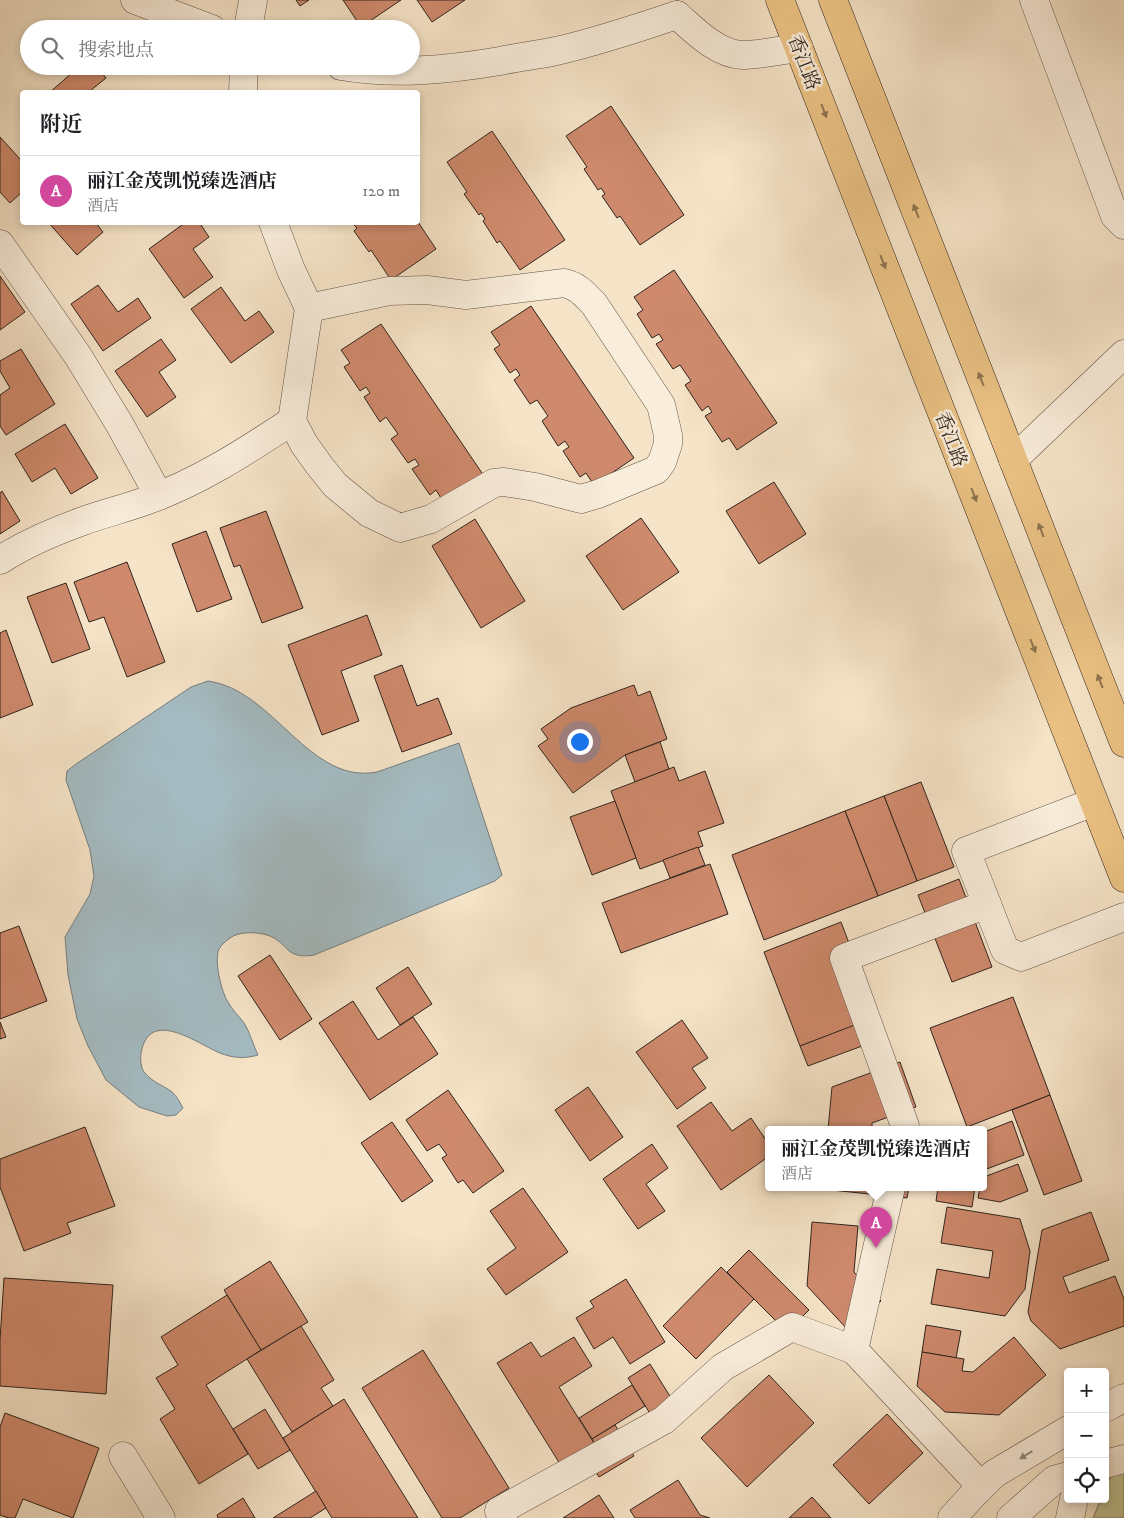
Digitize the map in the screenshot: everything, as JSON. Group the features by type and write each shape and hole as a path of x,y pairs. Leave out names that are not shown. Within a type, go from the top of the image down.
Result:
{"main road":[{"name":"香江路","path":"780,0 1124,878"},
{"path":"833,0 1124,743"}],"street":[{"path":"135,0 188,20"},
{"path":"250,20 253,0"},
{"path":"1034,0 1114,216 1124,225"},
{"path":"420,71 459,68 556,51 617,35 678,8 706,40 717,47 740,55 799,48"},
{"path":"243,90 244,75"},
{"path":"274,225 291,270 309,308 292,421 314,458 335,485 369,512 400,528 431,519 494,483 504,482 535,487 581,499 656,470 662,462 668,444 668,435 661,405 594,304 581,290 573,285 564,283 466,295 427,290 390,291 309,308"},
{"path":"0,244 78,356 120,425 159,496"},
{"path":"1013,460 1124,354"},
{"path":"0,560 44,537 81,522 159,496 204,476 292,421"},
{"path":"1094,802 966,851 1005,950 1021,957 1124,917"},
{"path":"905,1126 844,958 987,904"},
{"path":"854,1350 890,1191"},
{"path":"503,1518 499,1511 664,1420 723,1367 792,1327 854,1350 981,1486"},
{"path":"1109,1406 1124,1398"},
{"path":"952,1518 994,1474 1060,1435 1065,1458"},
{"path":"123,1456 161,1518"},
{"path":"1109,1463 1124,1459"},
{"path":"1011,1518 1054,1480 1064,1477"},
{"path":"1070,1518 1073,1503"}],"green space":[{"path":"1124,1468 1124,1518 1093,1518 1099,1503 1109,1503 1109,1480 1113,1471"}],"water":[{"path":"208,681 231,688 253,701 311,751 331,765 353,772 377,772 459,743 502,875 495,881 314,955 304,956 292,953 274,938 263,934 243,933 230,938 221,946 218,954 217,961 221,984 225,997 246,1027 258,1055 229,1056 188,1037 165,1030 155,1031 147,1037 142,1049 141,1064 147,1076 172,1092 183,1108 176,1115 167,1116 139,1107 106,1080 88,1046 77,1019 68,975 65,937 90,894 94,876 90,850 66,780 67,771 76,764 191,687"}],"building":[{"path":"296,0 309,0 300,6"},
{"path":"343,0 401,0 371,20 356,20"},
{"path":"417,0 465,0 432,22"},
{"path":"70,75 104,75 106,78 91,90 52,90"},
{"path":"611,106 684,215 640,245 620,216 617,218 602,196 605,194 601,188 598,190 584,169 587,167 566,136"},
{"path":"492,131 565,240 520,270 500,241 497,243 483,221 485,219 481,213 479,215 464,194 467,192 447,162"},
{"path":"0,137 20,159 20,194 10,203 0,192"},
{"path":"51,225 97,225 103,232 77,255"},
{"path":"182,225 201,225 209,237 193,249 213,277 184,298 149,249"},
{"path":"354,225 420,225 436,249 391,280 371,250 369,252 354,231 357,228"},
{"path":"674,270 777,423 737,450 729,438 722,442 705,416 712,412 708,406 702,411 685,385 691,381 680,365 673,369 656,344 663,340 659,334 652,338 637,314 643,310 634,297"},
{"path":"0,276 25,312 0,330"},
{"path":"98,285 118,312 138,298 151,318 103,351 71,304"},
{"path":"221,287 245,321 259,311 274,332 231,363 191,309"},
{"path":"531,306 634,458 594,485 586,473 580,477 563,451 569,447 565,441 558,446 542,421 548,416 537,400 530,404 514,380 520,375 516,369 510,373 494,349 500,345 491,332"},
{"path":"381,324 484,476 444,503 436,490 430,495 412,469 419,465 415,459 408,463 391,439 398,434 386,417 380,422 364,397 370,393 366,387 360,391 344,367 350,363 341,350"},
{"path":"161,339 176,360 159,372 176,397 147,417 115,371"},
{"path":"21,349 55,404 6,435 0,426 0,395 10,388 0,371 0,361"},
{"path":"65,424 98,478 71,494 55,468 32,482 15,454"},
{"path":"774,482 806,534 759,564 726,511"},
{"path":"2,491 20,521 0,534 0,493"},
{"path":"266,511 303,608 262,623 240,565 234,567 220,528"},
{"path":"641,518 679,572 623,610 586,556"},
{"path":"475,519 525,601 481,628 432,546"},
{"path":"206,531 232,599 197,612 172,544"},
{"path":"127,562 165,662 127,677 104,617 89,622 74,582"},
{"path":"66,583 90,649 52,663 27,597"},
{"path":"367,615 382,655 341,671 359,721 322,735 288,645"},
{"path":"6,630 33,705 0,718 0,633"},
{"path":"402,665 417,706 438,698 452,734 402,752 374,676"},
{"path":"634,685 638,696 650,691 667,739 625,755 573,793 538,746 548,739 541,729 571,708"},
{"path":"660,742 669,769 635,782 625,755"},
{"path":"674,767 679,781 705,771 724,823 698,832 703,846 640,869 611,791"},
{"path":"921,782 954,867 917,881 884,796"},
{"path":"884,796 917,881 878,896 845,811"},
{"path":"615,801 636,858 592,875 570,817"},
{"path":"845,811 878,896 764,940 732,855"},
{"path":"698,847 705,865 670,878 663,860"},
{"path":"710,864 728,914 621,953 602,903"},
{"path":"959,879 992,967 952,982 918,895"},
{"path":"841,922 877,1017 800,1046 764,952"},
{"path":"19,926 47,1001 0,1019 0,933"},
{"path":"270,955 312,1019 280,1040 238,976"},
{"path":"408,967 432,1004 400,1025 376,988"},
{"path":"1013,997 1050,1095 967,1126 930,1028"},
{"path":"353,1001 378,1040 413,1017 438,1054 370,1100 319,1023"},
{"path":"682,1020 708,1058 692,1068 706,1088 677,1109 636,1052"},
{"path":"865,1021 873,1042 808,1066 800,1046"},
{"path":"0,1022 6,1037 0,1039"},
{"path":"900,1062 916,1107 872,1123 872,1126 828,1126 832,1087"},
{"path":"588,1087 623,1137 590,1161 555,1110"},
{"path":"448,1090 504,1171 473,1193 463,1180 458,1183 442,1158 447,1155 439,1144 427,1151 406,1120"},
{"path":"1050,1095 1082,1181 1044,1195 1012,1110"},
{"path":"711,1102 732,1131 751,1118 765,1139 765,1159 721,1190 677,1126"},
{"path":"1012,1121 1024,1155 987,1169 987,1131"},
{"path":"392,1122 433,1181 402,1202 361,1143"},
{"path":"85,1127 115,1206 67,1223 71,1233 24,1251 0,1187 0,1159"},
{"path":"652,1144 668,1168 646,1184 665,1211 638,1229 603,1179"},
{"path":"1018,1164 1028,1191 1000,1202 978,1198 979,1191 987,1191 987,1176"},
{"path":"523,1188 568,1252 506,1295 487,1269 516,1248 490,1211"},
{"path":"841,1191 908,1191 907,1198"},
{"path":"937,1191 974,1191 972,1207 936,1201"},
{"path":"947,1207 1020,1219 1030,1251 1025,1289 1005,1316 931,1304 937,1269 989,1278 993,1251 941,1243"},
{"path":"1091,1212 1109,1260 1063,1277 1069,1293 1115,1276 1124,1299 1124,1326 1060,1349 1031,1321 1028,1312 1042,1230"},
{"path":"812,1222 858,1226 854,1272 881,1301 849,1331 807,1286"},
{"path":"749,1250 809,1310 787,1332 727,1272"},
{"path":"270,1261 308,1322 261,1350 224,1290"},
{"path":"721,1267 754,1299 696,1359 663,1326"},
{"path":"4,1278 113,1285 106,1394 0,1386 0,1340"},
{"path":"626,1279 665,1342 630,1364 613,1337 594,1349 576,1318 594,1307 590,1301"},
{"path":"227,1295 261,1350 206,1385 248,1454 199,1484 160,1419 175,1409 156,1378 178,1365 161,1337"},
{"path":"926,1325 961,1331 956,1358 922,1352"},
{"path":"301,1326 334,1380 321,1388 333,1406 292,1432 247,1359"},
{"path":"574,1337 592,1366 559,1387 594,1443 560,1464 497,1363 531,1342 541,1357"},
{"path":"1014,1337 1046,1375 999,1415 945,1412 917,1386 922,1352 964,1359 962,1371 973,1372"},
{"path":"423,1350 509,1488 460,1518 442,1518 362,1388"},
{"path":"650,1364 684,1419 662,1433 628,1378"},
{"path":"769,1375 814,1423 747,1487 701,1438"},
{"path":"632,1385 645,1406 592,1439 579,1418"},
{"path":"344,1399 418,1518 332,1518 283,1438"},
{"path":"265,1409 290,1450 258,1469 233,1429"},
{"path":"5,1413 99,1448 73,1518 23,1499 15,1518 0,1515 0,1427"},
{"path":"887,1414 923,1453 869,1504 833,1465"},
{"path":"615,1425 634,1456 599,1477 582,1450 594,1443 592,1439"},
{"path":"678,1480 700,1515 710,1518 635,1518 630,1510"},
{"path":"316,1491 326,1508 310,1518 273,1518"},
{"path":"599,1495 614,1518 563,1518"},
{"path":"812,1497 831,1518 789,1518"},
{"path":"243,1498 255,1518 218,1518 217,1515"}],"place":[{"name":"丽江金茂凯悦臻选酒店","path":"876,1248"}]}
